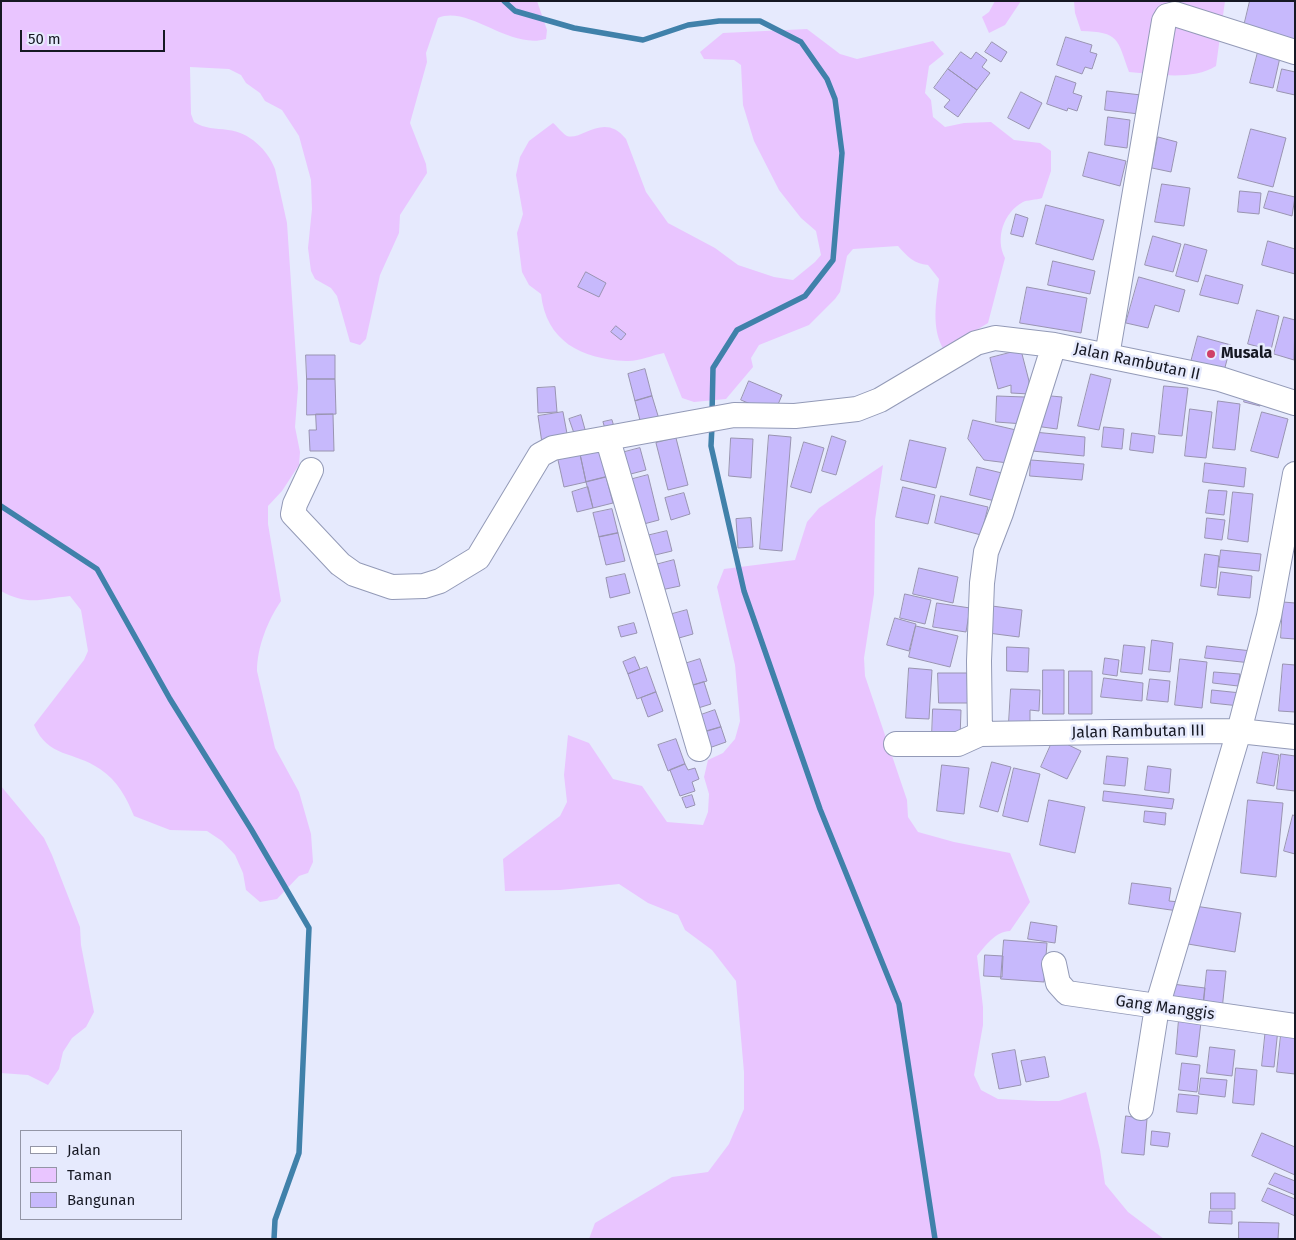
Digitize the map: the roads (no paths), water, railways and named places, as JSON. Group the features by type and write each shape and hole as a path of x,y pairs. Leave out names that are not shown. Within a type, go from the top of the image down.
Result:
{"street":[{"path":"1107,356 1164,21 1167,16 1175,14 1295,52"},
{"name":"Jalan Rambutan II","path":"608,440 734,415 795,416 857,409 880,400 976,342 995,338 1054,345 1220,379 1295,403"},
{"path":"896,744 958,744 980,734 980,642 982,583 986,552 1001,513 1054,345"},
{"path":"311,470 295,504 293,514 340,564 354,574 379,584 392,587 424,586 440,581 478,558 540,455 553,448 608,440 699,749"},
{"path":"1140,1108 1157,1007 1239,731 1269,616 1295,474"},
{"name":"Jalan Rambutan III","path":"980,734 1239,731 1295,738"},
{"name":"Gang Manggis","path":"1054,964 1058,983 1067,994 1295,1026"}],"waterway":[{"path":"504,1 515,11 574,28 643,40 688,25 719,21 760,21 801,42 827,79 835,99 842,153 833,260 805,296 737,330 713,368 712,414"},
{"path":"712,426 711,446 744,591 820,809 899,1004 935,1239"},
{"path":"1,506 97,569 170,699 251,829 309,928 299,1153 275,1220 274,1239"}],"place":[{"name":"Musala","path":"1211,354"}]}
